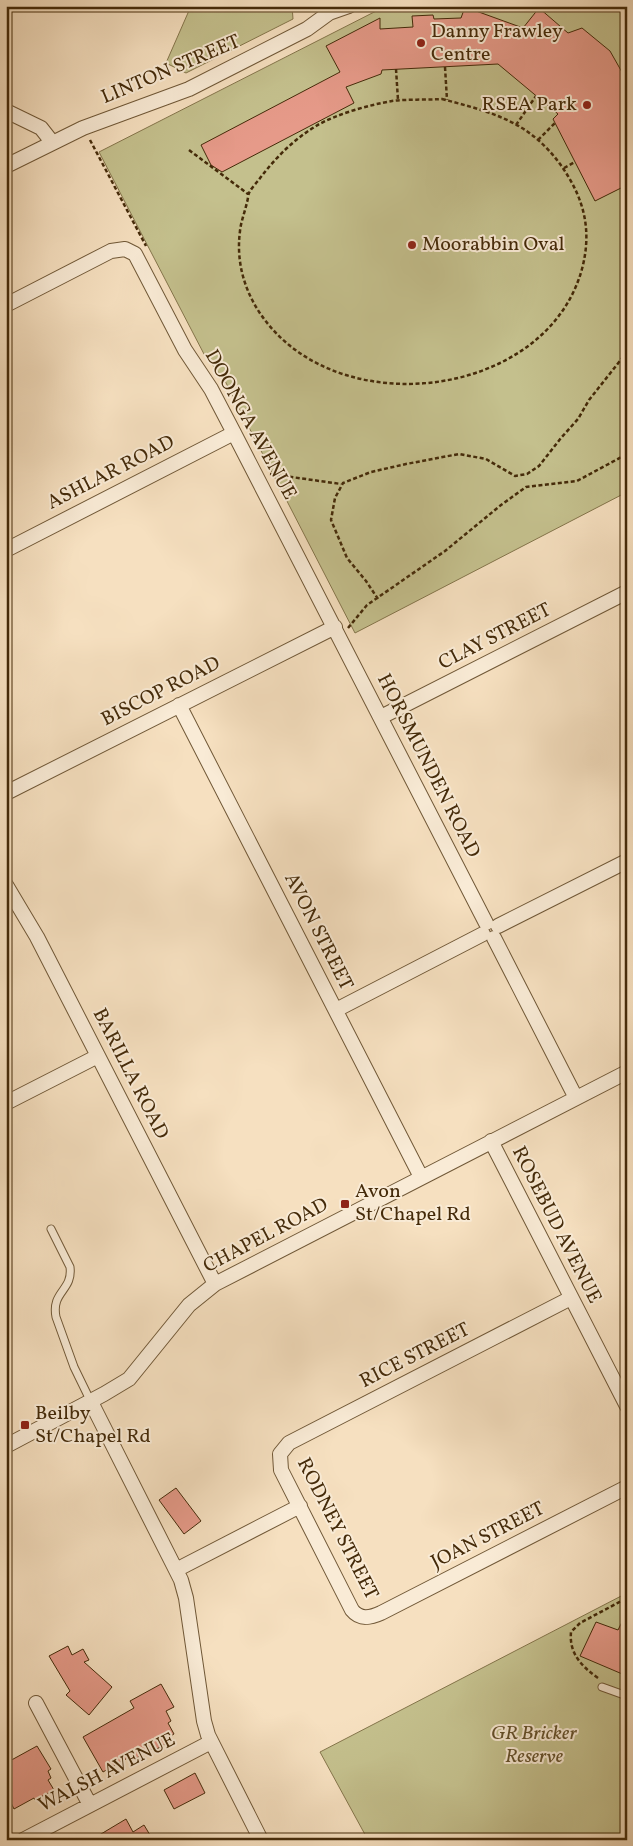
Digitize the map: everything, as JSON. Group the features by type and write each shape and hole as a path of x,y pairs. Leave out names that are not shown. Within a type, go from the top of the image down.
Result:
{"street":[{"name":"LINTON STREET","path":"6,166 83,128 189,89 308,29 326,10 349,6"},
{"path":"6,111 41,128 52,142"},
{"name":"DOONGA AVENUE","path":"6,305 111,250 125,249 131,251 138,259 185,350 211,389 336,630"},
{"name":"ASHLAR ROAD","path":"6,550 234,432"},
{"name":"CLAY STREET","path":"381,718 627,592"},
{"name":"BISCOP ROAD","path":"6,793 179,705 336,630"},
{"name":"HORSMUNDEN ROAD","path":"336,630 576,1098"},
{"name":"AVON STREET","path":"179,705 421,1177"},
{"path":"336,1010 627,861"},
{"name":"BARILLA ROAD","path":"6,885 34,932 215,1284"},
{"path":"6,1103 98,1056"},
{"name":"CHAPEL ROAD","path":"6,1446 91,1402 128,1378 189,1305 215,1284 627,1072"},
{"name":"ROSEBUD AVENUE","path":"492,1141 627,1406"},
{"name":"RICE STREET","path":"280,1454 289,1443 571,1298"},
{"path":"91,1402 176,1570 186,1598 204,1721 211,1742 261,1840"},
{"name":"RODNEY STREET","path":"280,1454 280,1470 352,1610 365,1618"},
{"name":"JOAN STREET","path":"365,1618 381,1614 627,1487"},
{"path":"176,1570 300,1506"},
{"path":"36,1703 90,1805"},
{"name":"WALSH AVENUE","path":"23,1840 211,1742"}],"lane":[{"path":"51,1229 70,1267 71,1273 67,1286 55,1302 56,1317 74,1367 91,1402"},
{"path":"602,1687 627,1696"}],"path":[{"path":"445,67 447,101"},
{"path":"396,69 398,101"},
{"path":"516,125 536,96"},
{"path":"442,99 447,101 483,111 516,125 538,140 564,168 579,196 585,213 587,238 579,278 573,295 565,308 539,337 503,361 470,374 442,382 390,384 369,381 338,372 314,362 275,334 260,316 251,300 244,281 238,248 248,194 284,150 317,125 354,110 398,101 442,99"},
{"path":"538,140 555,123"},
{"path":"83,128 146,247"},
{"path":"189,150 248,194"},
{"path":"564,168 575,162"},
{"path":"267,467 271,475 342,484 372,472 436,457 459,454 486,459 514,476 527,474 539,466 578,419 589,400 627,352"},
{"path":"336,630 351,627 367,606 445,551 526,487 577,481 627,454"},
{"path":"342,484 335,498 331,520 337,539 347,558 378,598"},
{"path":"602,1687 602,1681 585,1670 578,1662 570,1642 571,1632 580,1622 627,1598"}],"green space":[{"path":"191,6 292,6 293,19 186,73 166,63"},
{"path":"386,6 627,6 627,492 355,633 224,379 205,356 99,152"},
{"name":"GR Bricker Reserve","path":"627,1593 627,1840 368,1840 320,1752"}],"building":[{"path":"465,7 523,28 539,8 568,33 582,28 610,51 627,81 627,185 595,201 553,119 558,114 498,64 382,70 381,74 346,87 354,103 222,172 211,165 201,145 340,72 326,46 380,18 380,29 413,27 412,16 433,15 434,19 461,18"},
{"path":"176,1488 201,1521 184,1534 159,1500"},
{"path":"627,1612 627,1676 580,1656 596,1622 618,1630"},
{"path":"68,1646 72,1655 83,1649 89,1660 84,1662 112,1687 89,1715 66,1695 70,1691 49,1656"},
{"path":"161,1684 174,1707 166,1711 171,1721 168,1723 174,1734 167,1738 169,1742 133,1760 131,1756 103,1772 83,1737 134,1708 130,1701"},
{"path":"37,1746 51,1769 48,1771 51,1778 48,1780 54,1790 14,1809 6,1793 6,1763"},
{"path":"195,1773 205,1793 174,1809 164,1790"},
{"path":"126,1819 133,1832 144,1825 153,1840 91,1840"}],"place":[{"name":"Danny Frawley Centre","path":"421,43"},
{"name":"RSEA Park","path":"587,105"},
{"name":"Moorabbin Oval","path":"412,245"},
{"name":"Avon St/Chapel Rd","path":"345,1204"},
{"name":"Beilby St/Chapel Rd","path":"25,1425"}]}
